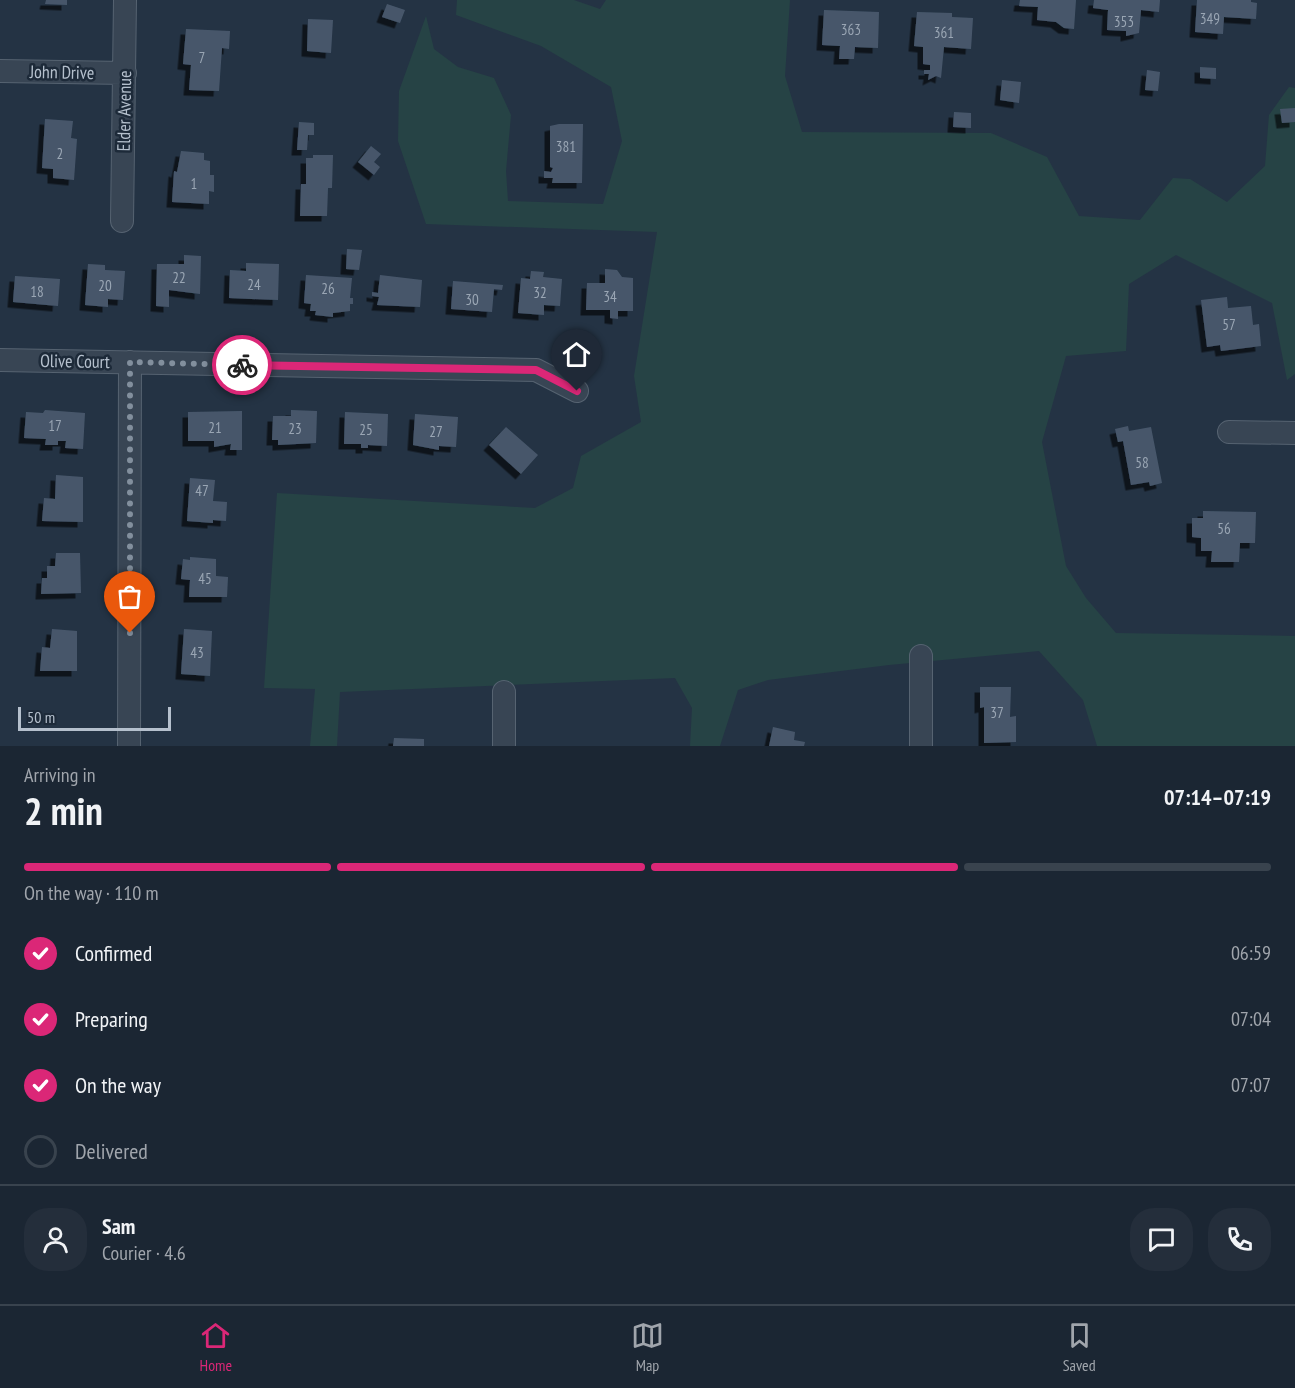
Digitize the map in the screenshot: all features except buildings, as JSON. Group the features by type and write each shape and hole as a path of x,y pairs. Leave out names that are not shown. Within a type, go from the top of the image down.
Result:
{"street":[{"name":"Elder Avenue","path":"122,221 125,0"},
{"name":"John Drive","path":"0,71 125,74"},
{"name":"Olive Court","path":"0,360 536,370 577,391"},
{"path":"129,746 130,362"},
{"path":"1229,432 1295,433"},
{"path":"921,656 921,746"},
{"path":"504,692 504,746"}],"green space":[{"path":"457,0 574,0 600,9 606,0 790,0 785,76 802,132 991,133 1047,157 1079,216 1140,220 1173,178 1190,179 1227,202 1265,166 1269,115 1289,87 1295,88 1295,374 1287,380 1272,303 1176,255 1129,284 1126,351 1066,356 1042,442 1066,566 1086,598 1116,633 1295,636 1295,746 1097,746 1083,700 1039,651 889,665 768,680 738,690 720,746 690,746 692,708 675,678 340,692 337,746 310,746 315,689 264,688 277,493 535,508 573,488 581,456 641,422 634,376 657,232 426,224 398,141 399,91 426,16 434,49 458,67 494,78 511,115 506,171 508,201 603,204 622,141 611,87 541,46 456,15"}],"way so far":[{"path":"130,633 130,362 242,365"}],"route":[{"path":"242,365 536,370 577,391"}]}
